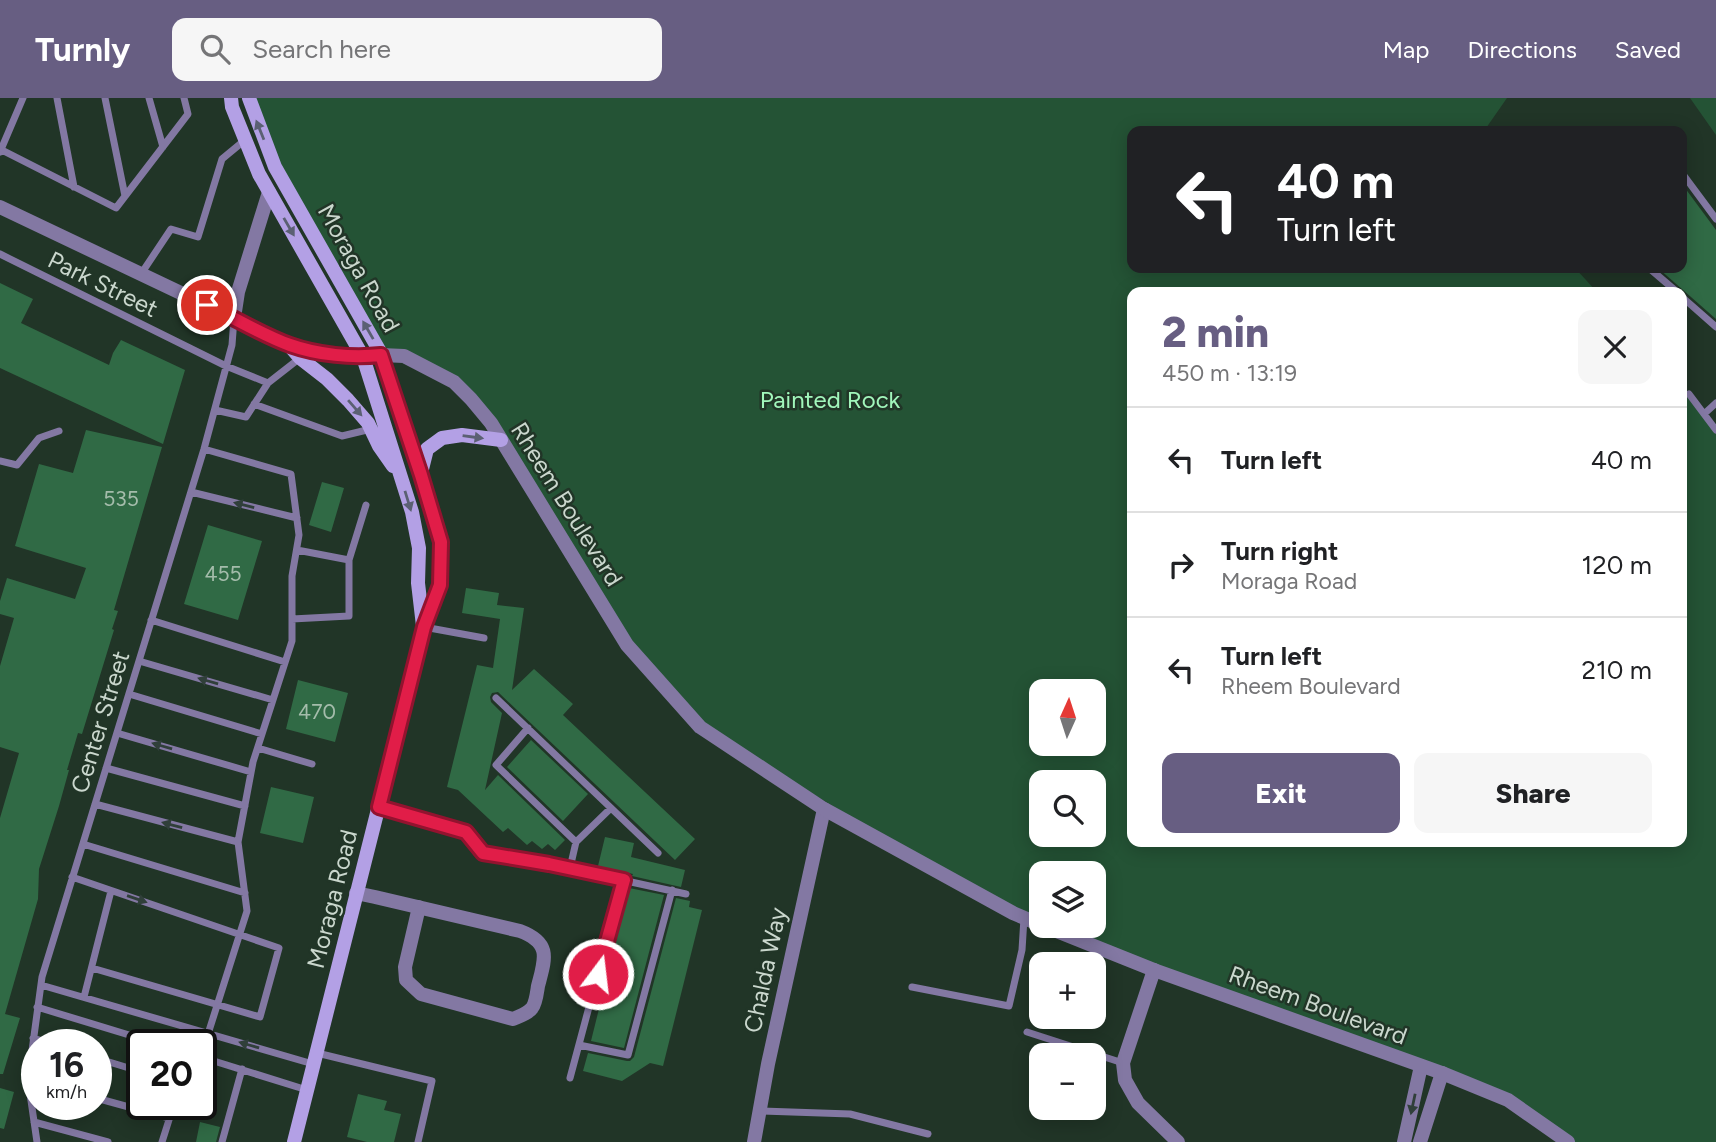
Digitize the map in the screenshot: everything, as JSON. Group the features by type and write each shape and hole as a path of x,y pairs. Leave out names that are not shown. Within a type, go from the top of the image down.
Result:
{"main road":[{"name":"Moraga Road","path":"231,98 232,107 259,174 363,357 412,512 419,548 418,583 424,627"},
{"name":"Moraga Road","path":"249,98 275,167 381,355 441,542 440,585 424,627 294,1142"},
{"path":"288,344 300,358 327,379 368,423 379,446 400,475"},
{"path":"421,475 427,449 442,438 461,435 501,440"}],"street":[{"path":"234,318 238,292 269,192"},
{"name":"Rheem Boulevard","path":"0,207 288,344 308,351 363,357 404,356 454,382 491,423 627,645 700,727 824,809 1029,920"},
{"name":"Chalda Way","path":"754,1142 768,1064 824,809"},
{"path":"356,893 419,907 520,931 533,936 545,958 533,1007 513,1018 421,994 407,980 405,967 419,907"},
{"name":"Rheem Boulevard","path":"1074,938 1154,970 1442,1073 1508,1100 1568,1142"},
{"path":"1154,970 1123,1063 1125,1080 1138,1103 1178,1142"},
{"path":"1404,1142 1421,1066"},
{"path":"1420,1142 1442,1073"}],"lane":[{"path":"23,98 1,151 117,208 188,114 184,98"},
{"path":"57,98 74,187"},
{"path":"106,98 125,196"},
{"path":"149,98 163,147"},
{"path":"141,274 171,229 198,237 222,159 245,139"},
{"path":"1687,180 1716,219"},
{"name":"Park Street","path":"0,254 226,366 268,383"},
{"path":"1655,273 1671,287"},
{"path":"1687,301 1716,327"},
{"name":"Center Street","path":"34,1029 41,985 72,877 215,410 232,345 234,318"},
{"path":"215,410 246,418 268,383 300,358"},
{"path":"1689,394 1716,430"},
{"path":"1704,414 1716,403"},
{"path":"254,404 342,436 371,429"},
{"path":"0,461 17,465 39,438 59,430"},
{"path":"204,449 291,474 299,535 292,576 292,641 251,772 238,842 247,911 211,1029"},
{"path":"191,492 297,518"},
{"path":"292,619 349,616 349,559 366,505"},
{"path":"297,550 349,559"},
{"path":"152,620 285,662"},
{"path":"424,627 484,638"},
{"path":"139,661 273,699"},
{"path":"129,694 262,734"},
{"path":"496,698 658,853"},
{"path":"528,728 496,765 576,842"},
{"path":"117,733 251,772"},
{"path":"258,748 312,764"},
{"path":"106,768 245,806"},
{"path":"95,804 238,842"},
{"path":"379,807 466,832 483,853 570,868 686,894"},
{"path":"570,868 576,842 611,808"},
{"path":"83,844 245,892"},
{"path":"72,877 279,948 260,1017 92,968"},
{"path":"570,1078 624,880"},
{"path":"579,1045 628,1055 672,890"},
{"path":"85,997 111,891"},
{"path":"912,987 1009,1006 1022,950 1024,918"},
{"path":"41,985 196,1029"},
{"path":"37,1007 126,1034"},
{"path":"1027,1032 1123,1063"},
{"path":"217,1035 315,1058 432,1081 418,1142"},
{"path":"217,1061 307,1090"},
{"path":"222,1142 242,1069"},
{"path":"759,1111 850,1114 928,1134"},
{"path":"162,1142 168,1120"},
{"path":"34,1122 108,1142"},
{"name":"Center Street","path":"34,1122 37,1142"}],"green space":[{"name":"Painted Rock","path":"249,98 1507,98 1487,126 1127,126 1127,273 1580,273 1592,287 1127,287 1127,847 1687,847 1687,392 1716,430 1716,1142 1568,1142 1508,1100 1076,938 1106,938 1106,861 1029,861 1029,920 1013,913 700,727 627,645 513,461 454,382 381,355 275,167"},
{"path":"1690,98 1716,98 1716,135"}],"building":[{"path":"1687,191 1716,230 1716,319 1687,294 1687,287 1680,287 1664,273 1687,273"},
{"path":"0,283 33,299 21,323 109,365 121,340 185,370 163,444 0,368"},
{"path":"86,430 162,447 114,610 118,611 112,629 114,630 82,734 78,733 39,869 38,899 5,1014 20,1018 3,1074 0,1074 0,818 19,753 0,747 0,666 14,618 0,614 0,601 7,578 75,599 86,568 15,546 39,464 73,473"},
{"path":"322,482 344,488 331,532 309,525"},
{"path":"208,525 262,541 238,620 184,604"},
{"path":"466,588 499,593 497,605 524,608 512,690 534,669 573,704 563,715 695,839 675,860 498,692 492,693 490,697 491,702 502,713 485,790 498,775 565,840 555,850 548,844 542,849 532,841 527,845 508,828 503,832 458,790 447,787 477,665 493,668 500,619 462,613"},
{"path":"298,680 348,693 335,742 286,729"},
{"path":"531,740 588,794 563,821 507,767"},
{"path":"271,787 314,797 303,843 260,833"},
{"path":"605,837 634,843 631,857 685,870 681,887 598,866"},
{"path":"629,888 664,895 624,1048 591,1041"},
{"path":"676,898 690,901 689,907 702,910 663,1066 650,1063 622,1081 583,1071 588,1053 627,1061 634,1057"},
{"path":"0,1088 14,1092 4,1129 0,1128"},
{"path":"358,1094 387,1101 384,1110 401,1114 394,1142 367,1142 347,1137"},
{"path":"200,1122 220,1127 216,1142 196,1142"}],"route":[{"path":"207,305 308,351 363,357 381,355 441,542 440,585 424,627 379,807 466,832 483,853 624,880 598,974"}]}
